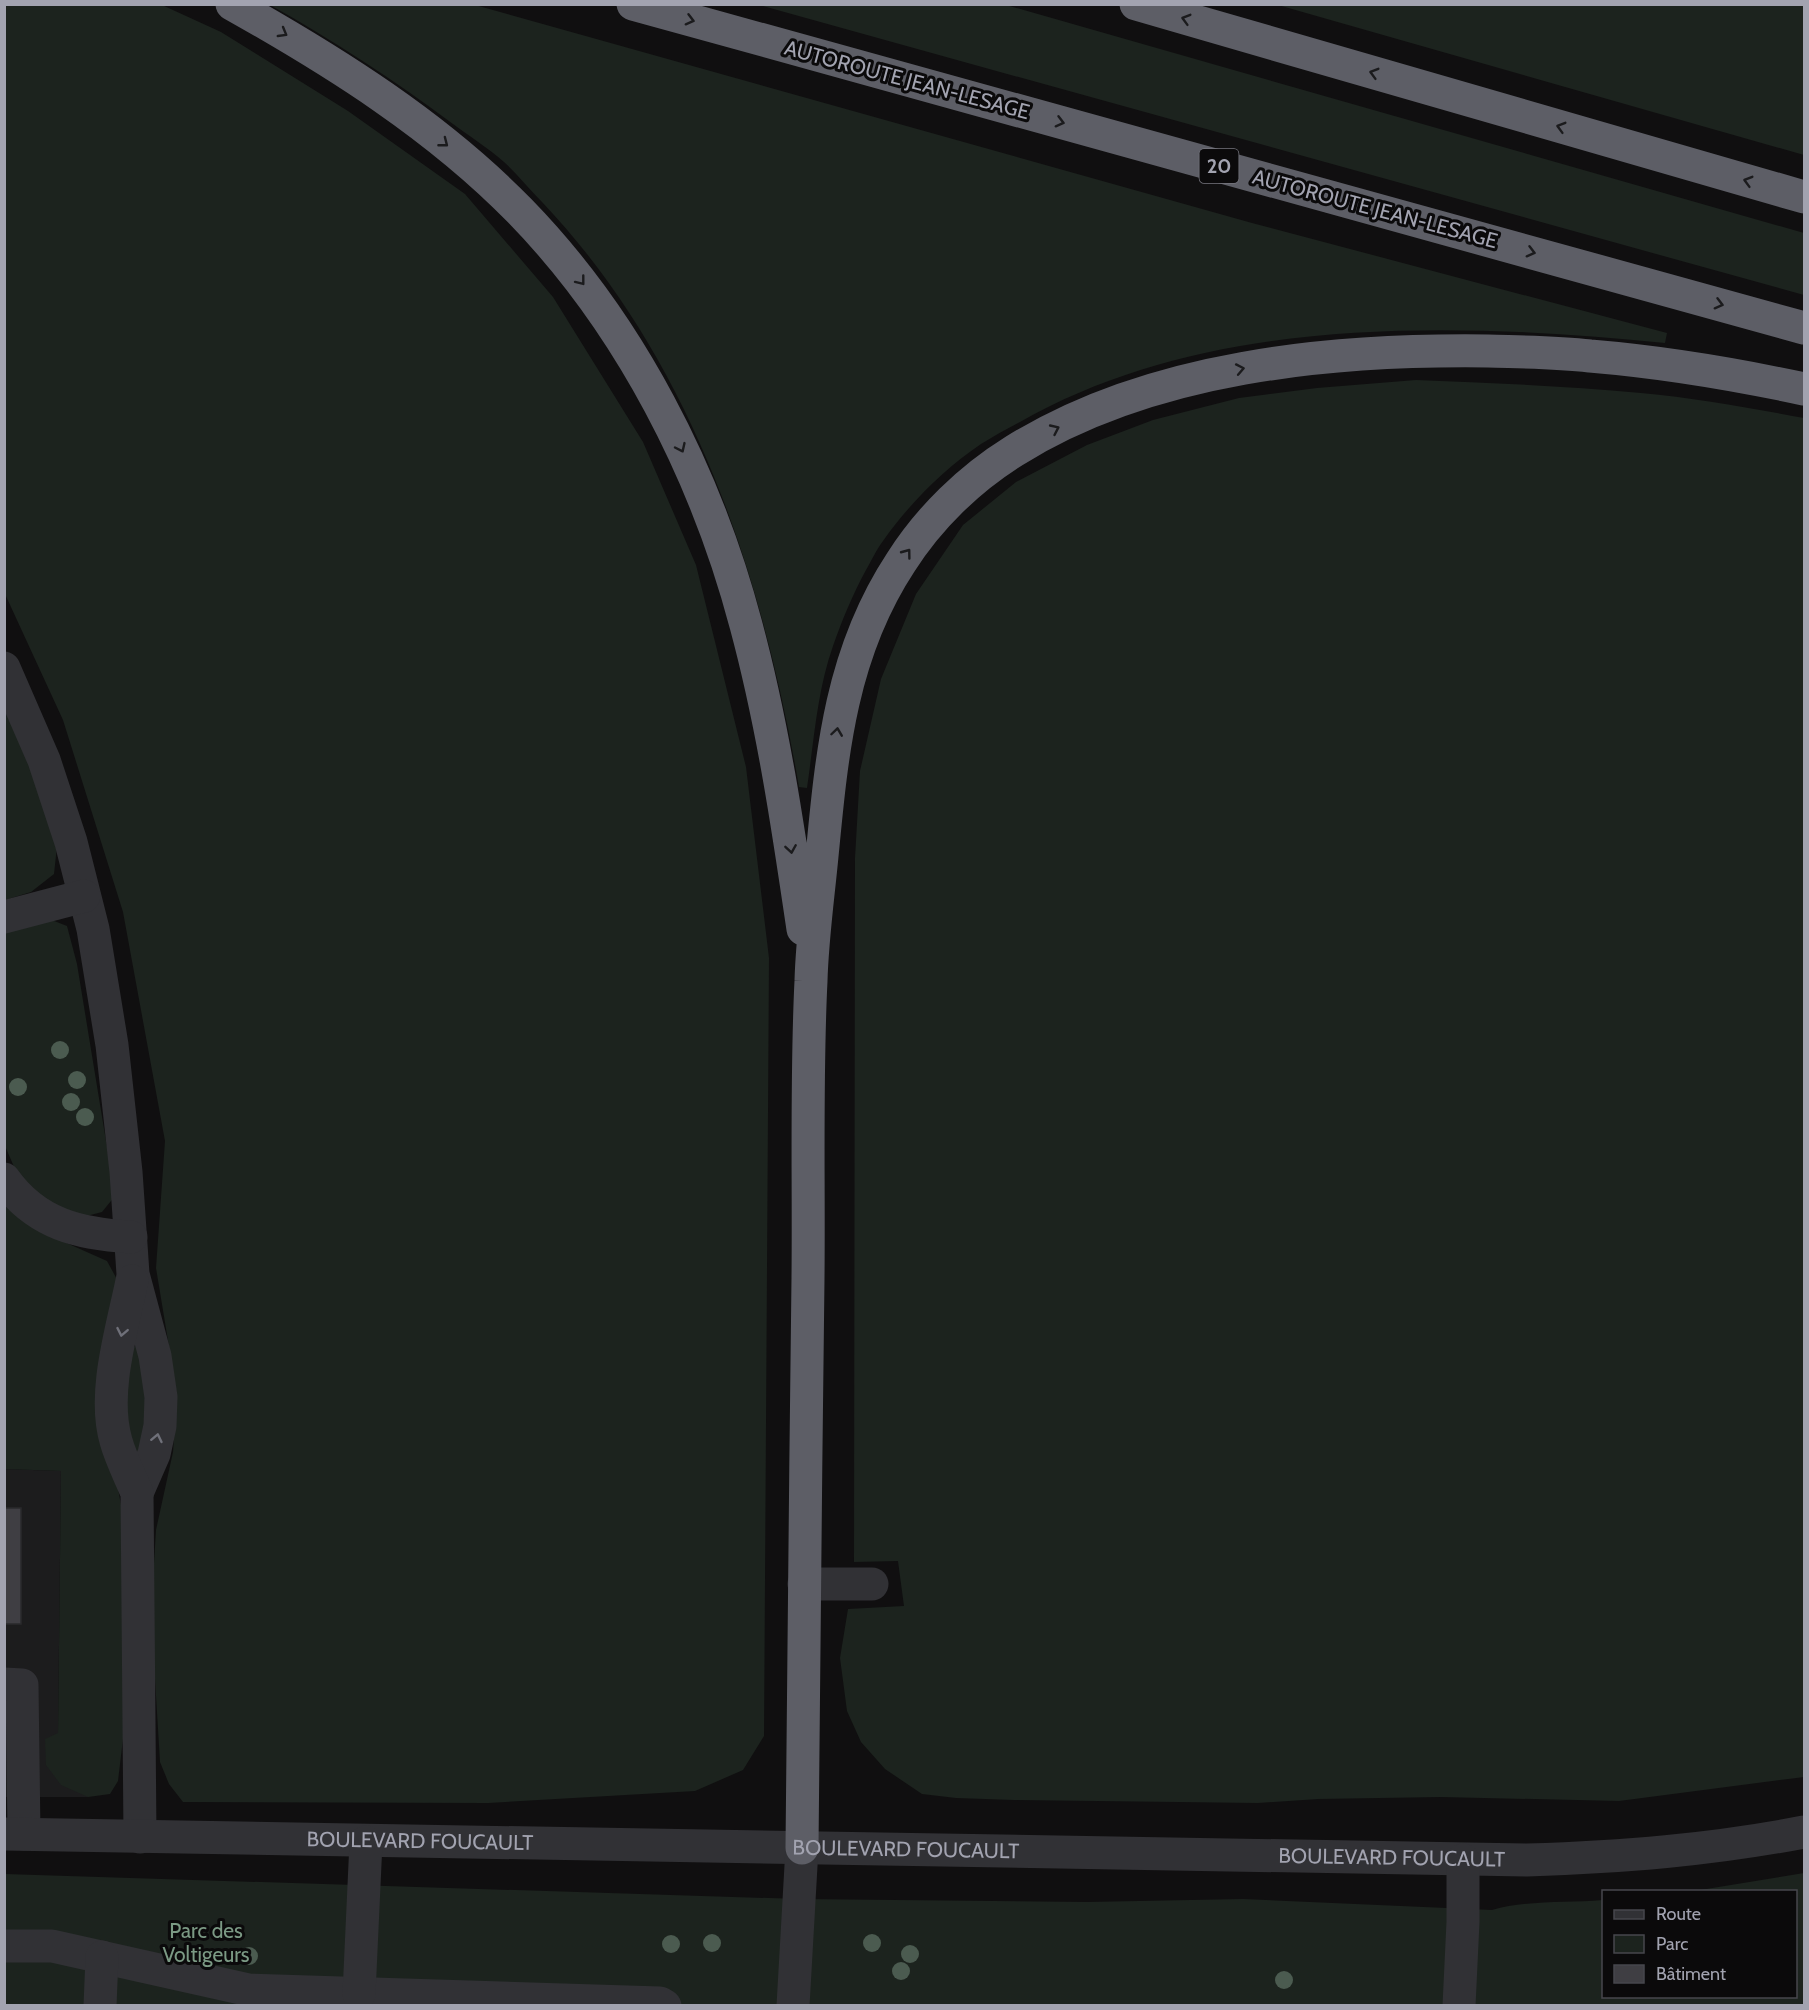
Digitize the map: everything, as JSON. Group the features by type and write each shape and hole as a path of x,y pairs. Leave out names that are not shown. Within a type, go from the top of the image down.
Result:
{"highway":[{"path":"232,4 355,78 424,128 488,181 519,210 571,268 632,357 675,436 693,475 726,562 746,624 779,772 811,979"},
{"name":"AUTOROUTE JEAN-LESAGE","path":"633,4 1804,328"},
{"path":"1136,4 1804,197"},
{"path":"802,1848 811,979 829,790 841,704 858,647 885,588 901,561 940,512 964,489 1011,453 1037,437 1095,411 1170,385 1241,368 1388,352 1455,351 1584,355 1664,364 1804,389"}],"street":[{"path":"4,668 44,760 71,842 93,929 112,1045 126,1172 133,1274 155,1356 160,1397 160,1426 154,1454 137,1493"},
{"path":"4,917 84,896"},
{"path":"4,1179 16,1195 40,1214 76,1231 131,1237"},
{"path":"133,1274 114,1372 111,1410 116,1441 137,1493 140,1837"},
{"path":"804,1584 872,1584"},
{"path":"4,1684 22,1685 14,1834"},
{"name":"BOULEVARD FOUCAULT","path":"14,1834 366,1842 1527,1860 1646,1855 1715,1848 1804,1832"},
{"path":"358,1994 366,1842"},
{"path":"793,2006 802,1848"},
{"path":"1459,2006 1463,1860"},
{"path":"4,1946 52,1946 249,1990 660,2003 665,2006"},
{"path":"100,2006 102,1957"}],"shaded area":[{"path":"5,1469 61,1471 58,1733 75,1764 88,1797 5,1797"}],"green space":[{"path":"4,5 162,5 221,32 348,111 465,194 553,297 643,442 696,565 746,767 769,958 764,1736 743,1770 695,1791 488,1803 183,1802 169,1784 160,1762 151,1613 156,1530 173,1452 177,1395 156,1268 165,1141 123,912 63,720 5,594"},
{"path":"270,5 475,5 1252,223 1667,333 1665,343 1502,331 1418,330 1335,334 1252,344 1171,361 1093,387 1020,422 981,444 941,476 904,514 878,548 852,598 833,646 820,698 807,788 799,787 784,708 765,629 741,551 713,475 680,401 640,330 595,264 504,162 386,76"},
{"path":"759,5 1006,5 1804,233 1804,295"},
{"path":"1278,5 1804,5 1804,155"},
{"path":"1416,380 1641,393 1703,400 1804,418 1804,1777 1619,1801 1441,1797 1318,1799 1258,1803 1014,1800 922,1794 885,1769 861,1742 847,1711 840,1658 848,1609 904,1606 898,1561 854,1562 855,858 860,771 881,679 916,594 963,525 1016,482 1087,445 1153,420 1239,398 1317,388"},
{"path":"4,698 58,837 54,874 31,892 5,900"},
{"path":"44,917 67,926 77,964 115,1196 102,1212 79,1218 52,1208 18,1176 5,1146 4,928"},
{"path":"4,1206 53,1237 107,1261 119,1283 114,1466 128,1544 125,1722 118,1781 110,1794 88,1797 61,1785 46,1765 45,1739 58,1733 61,1471 5,1469"},
{"path":"139,1340 151,1399 140,1458 127,1442 126,1359"},
{"name":"Parc des Voltigeurs","path":"1804,1873 1804,2005 5,2006 5,1874 799,1899 1087,1902 1243,1899 1492,1910 1533,1903 1602,1900 1602,1998 1797,1998 1797,1890 1700,1890"}],"building":[{"path":"4,1508 21,1508 21,1624 4,1624"}]}
